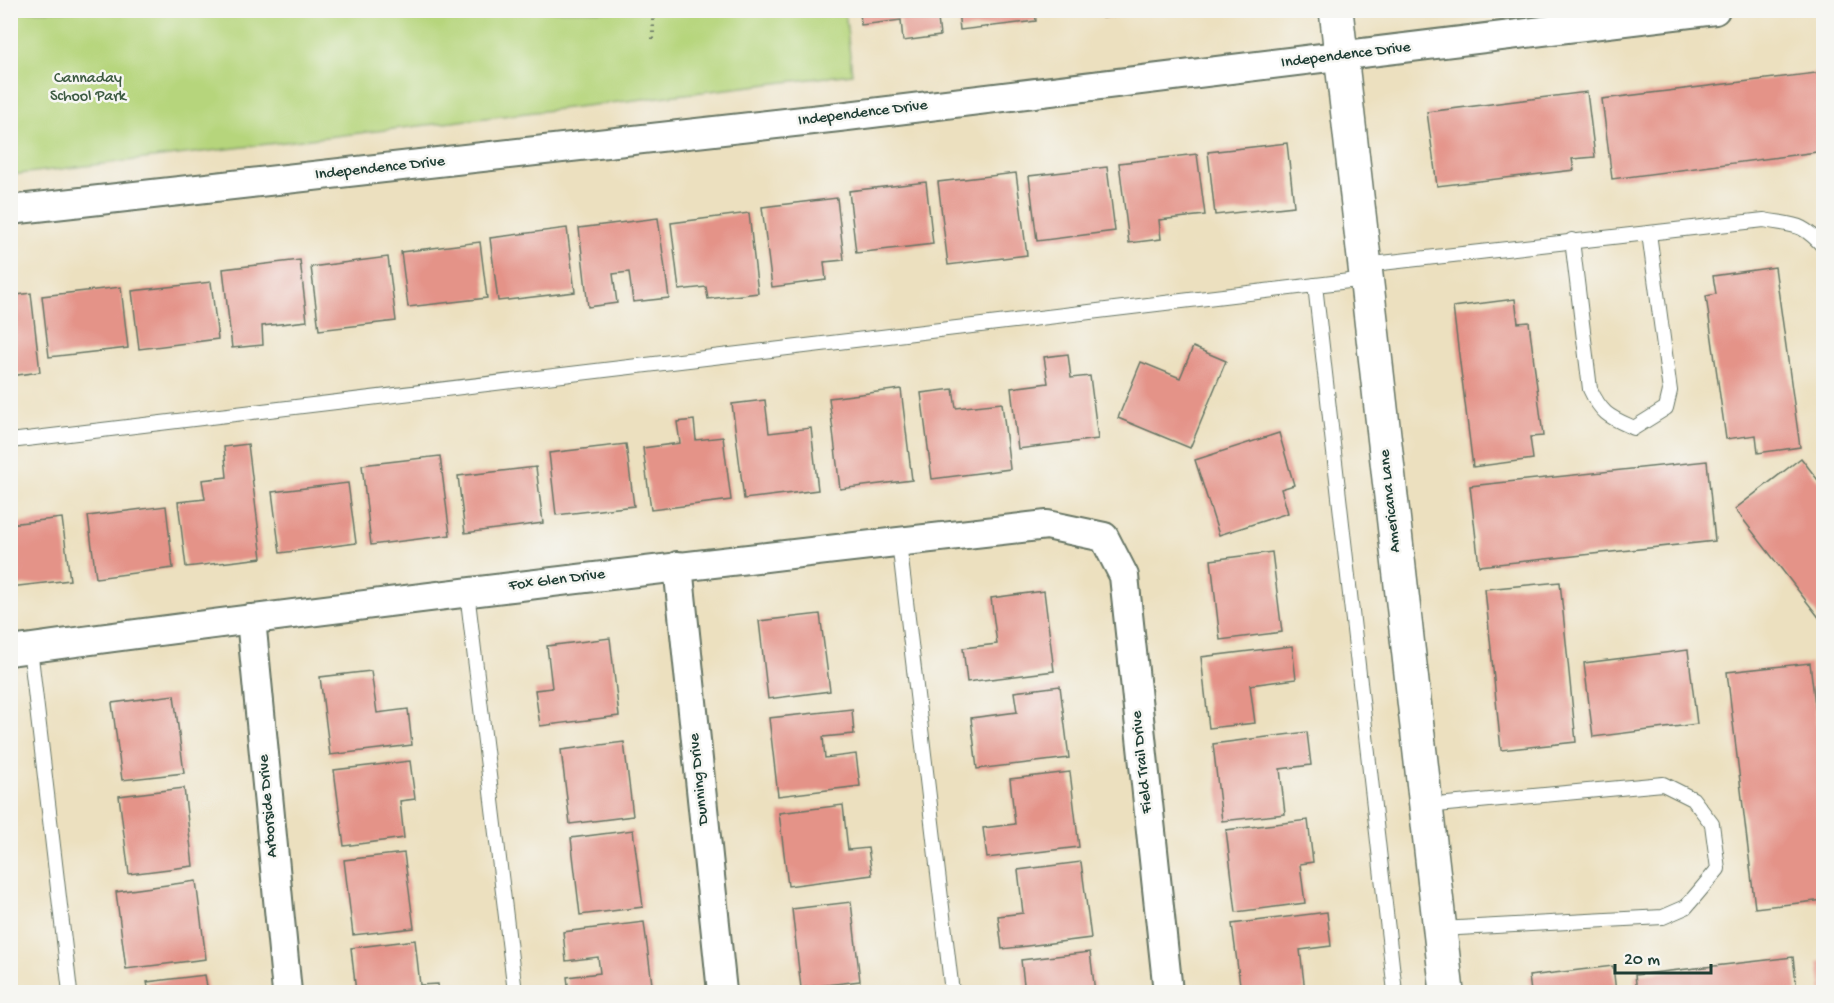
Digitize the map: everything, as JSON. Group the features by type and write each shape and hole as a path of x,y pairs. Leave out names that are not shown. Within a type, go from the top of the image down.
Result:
{"street":[{"name":"Americana Lane","path":"1336,10 1447,993"},
{"name":"Independence Drive","path":"10,210 839,117 1715,10"},
{"name":"Fox Glen Drive","path":"20,650 251,618 678,566 1047,525 1104,537"},
{"name":"Field Trail Drive","path":"1104,537 1124,576 1168,993"},
{"name":"Dunning Drive","path":"678,566 722,993"},
{"name":"Arborside Drive","path":"251,618 286,993"}],"lane":[{"path":"10,441 1316,285 1365,272 1572,240 1764,220 1802,226 1824,247"},
{"path":"1572,240 1590,390 1598,407 1611,418 1634,428 1666,408 1670,391 1649,233"},
{"path":"1316,285 1395,993"},
{"path":"899,542 952,993"},
{"path":"467,592 515,993"},
{"path":"20,650 70,993"},
{"path":"1426,806 1663,784 1693,799 1712,824 1718,869 1686,907 1663,917 1440,929"}],"path":[{"path":"653,10 653,39"}],"green space":[{"name":"Cannaday School Park","path":"10,11 845,11 852,74 11,175"}],"building":[{"path":"860,10 937,10 940,36 903,41 901,20 861,25"},
{"path":"958,10 1035,10 1036,21 960,30"},
{"path":"1102,10 1137,10 1138,13 1103,18"},
{"path":"1824,72 1824,151 1612,179 1602,99"},
{"path":"1587,92 1595,157 1572,159 1574,170 1437,186 1427,112"},
{"path":"1287,143 1294,206 1215,215 1208,152"},
{"path":"1197,154 1205,215 1159,220 1161,239 1129,243 1119,163"},
{"path":"1107,167 1115,231 1037,241 1029,176"},
{"path":"1016,173 1027,255 948,265 938,182"},
{"path":"926,182 933,244 856,253 849,191"},
{"path":"837,198 844,260 824,262 826,280 772,287 762,207"},
{"path":"749,213 758,293 708,299 706,287 679,290 671,223"},
{"path":"658,218 669,298 633,302 629,272 613,274 617,303 588,307 579,228"},
{"path":"567,228 575,292 498,301 490,238"},
{"path":"480,242 487,298 408,307 401,252"},
{"path":"388,257 396,321 319,330 311,267"},
{"path":"300,260 307,321 262,326 263,345 232,348 223,269"},
{"path":"1775,267 1800,447 1758,453 1756,435 1726,439 1706,296 1716,294 1713,276"},
{"path":"211,282 218,339 139,349 132,291"},
{"path":"121,287 128,348 49,357 42,296"},
{"path":"31,293 40,372 10,376 10,296"},
{"path":"1515,299 1518,323 1529,322 1543,436 1530,437 1533,459 1473,467 1453,307"},
{"path":"1193,347 1226,361 1190,448 1118,418 1141,362 1180,378"},
{"path":"1068,354 1071,378 1090,376 1098,439 1018,449 1011,388 1048,383 1044,357"},
{"path":"901,389 912,480 840,489 829,398"},
{"path":"953,389 956,408 1002,403 1010,469 932,479 921,393"},
{"path":"765,400 769,433 811,428 818,490 744,499 732,404"},
{"path":"694,420 696,440 723,437 731,500 651,510 643,448 680,443 677,422"},
{"path":"1279,433 1294,485 1281,489 1288,513 1219,535 1195,460"},
{"path":"248,444 262,558 186,567 178,502 205,499 202,480 227,477 224,447"},
{"path":"626,444 634,506 556,515 549,453"},
{"path":"440,456 450,535 371,545 362,465"},
{"path":"1801,458 1824,488 1824,624 1735,509"},
{"path":"1707,461 1715,541 1479,566 1470,486"},
{"path":"536,467 543,523 465,533 458,476"},
{"path":"348,483 356,543 280,553 272,492"},
{"path":"166,506 173,568 96,578 88,516"},
{"path":"62,518 70,580 10,587 10,524"},
{"path":"1272,552 1282,632 1220,640 1211,560"},
{"path":"1560,582 1576,742 1501,750 1485,589"},
{"path":"1044,591 1054,671 967,682 963,648 997,644 991,598"},
{"path":"820,614 830,691 768,699 759,621"},
{"path":"610,638 619,716 540,726 535,690 552,688 547,646"},
{"path":"1292,646 1296,679 1250,685 1255,723 1209,728 1201,657"},
{"path":"1688,650 1697,724 1593,737 1584,663"},
{"path":"1810,663 1824,780 1824,900 1755,908 1727,672"},
{"path":"371,671 377,713 408,709 412,745 330,755 320,677"},
{"path":"1060,686 1069,758 977,769 971,718 1017,712 1014,692"},
{"path":"174,695 184,773 122,780 112,703"},
{"path":"852,709 854,734 823,737 825,758 856,754 860,786 778,796 769,718"},
{"path":"1307,732 1311,765 1280,769 1285,814 1222,821 1213,744"},
{"path":"624,742 633,816 570,824 561,750"},
{"path":"410,761 415,799 400,801 404,838 344,846 334,770"},
{"path":"1070,772 1079,847 987,858 983,828 1015,824 1010,779"},
{"path":"184,788 193,866 129,874 119,796"},
{"path":"843,805 848,850 868,848 872,875 788,886 779,813"},
{"path":"1308,820 1313,862 1300,864 1305,903 1236,912 1226,830"},
{"path":"633,830 643,907 580,915 571,838"},
{"path":"404,853 414,928 353,935 344,860"},
{"path":"1081,862 1091,938 1002,949 998,916 1023,913 1018,870"},
{"path":"196,881 206,959 126,969 116,892"},
{"path":"851,902 860,981 801,988 792,909"},
{"path":"1327,912 1331,946 1300,950 1305,991 1241,992 1232,924"},
{"path":"644,922 653,992 569,992 567,977 600,973 598,957 566,961 563,932"},
{"path":"415,940 420,985 438,984 439,992 356,992 351,948"},
{"path":"1090,952 1095,992 1025,992 1021,960"},
{"path":"1793,957 1797,992 1637,992 1635,975"},
{"path":"1824,961 1824,992 1822,992 1818,962"},
{"path":"1613,966 1616,992 1531,992 1529,976"},
{"path":"205,975 208,992 149,992 147,982"}]}
